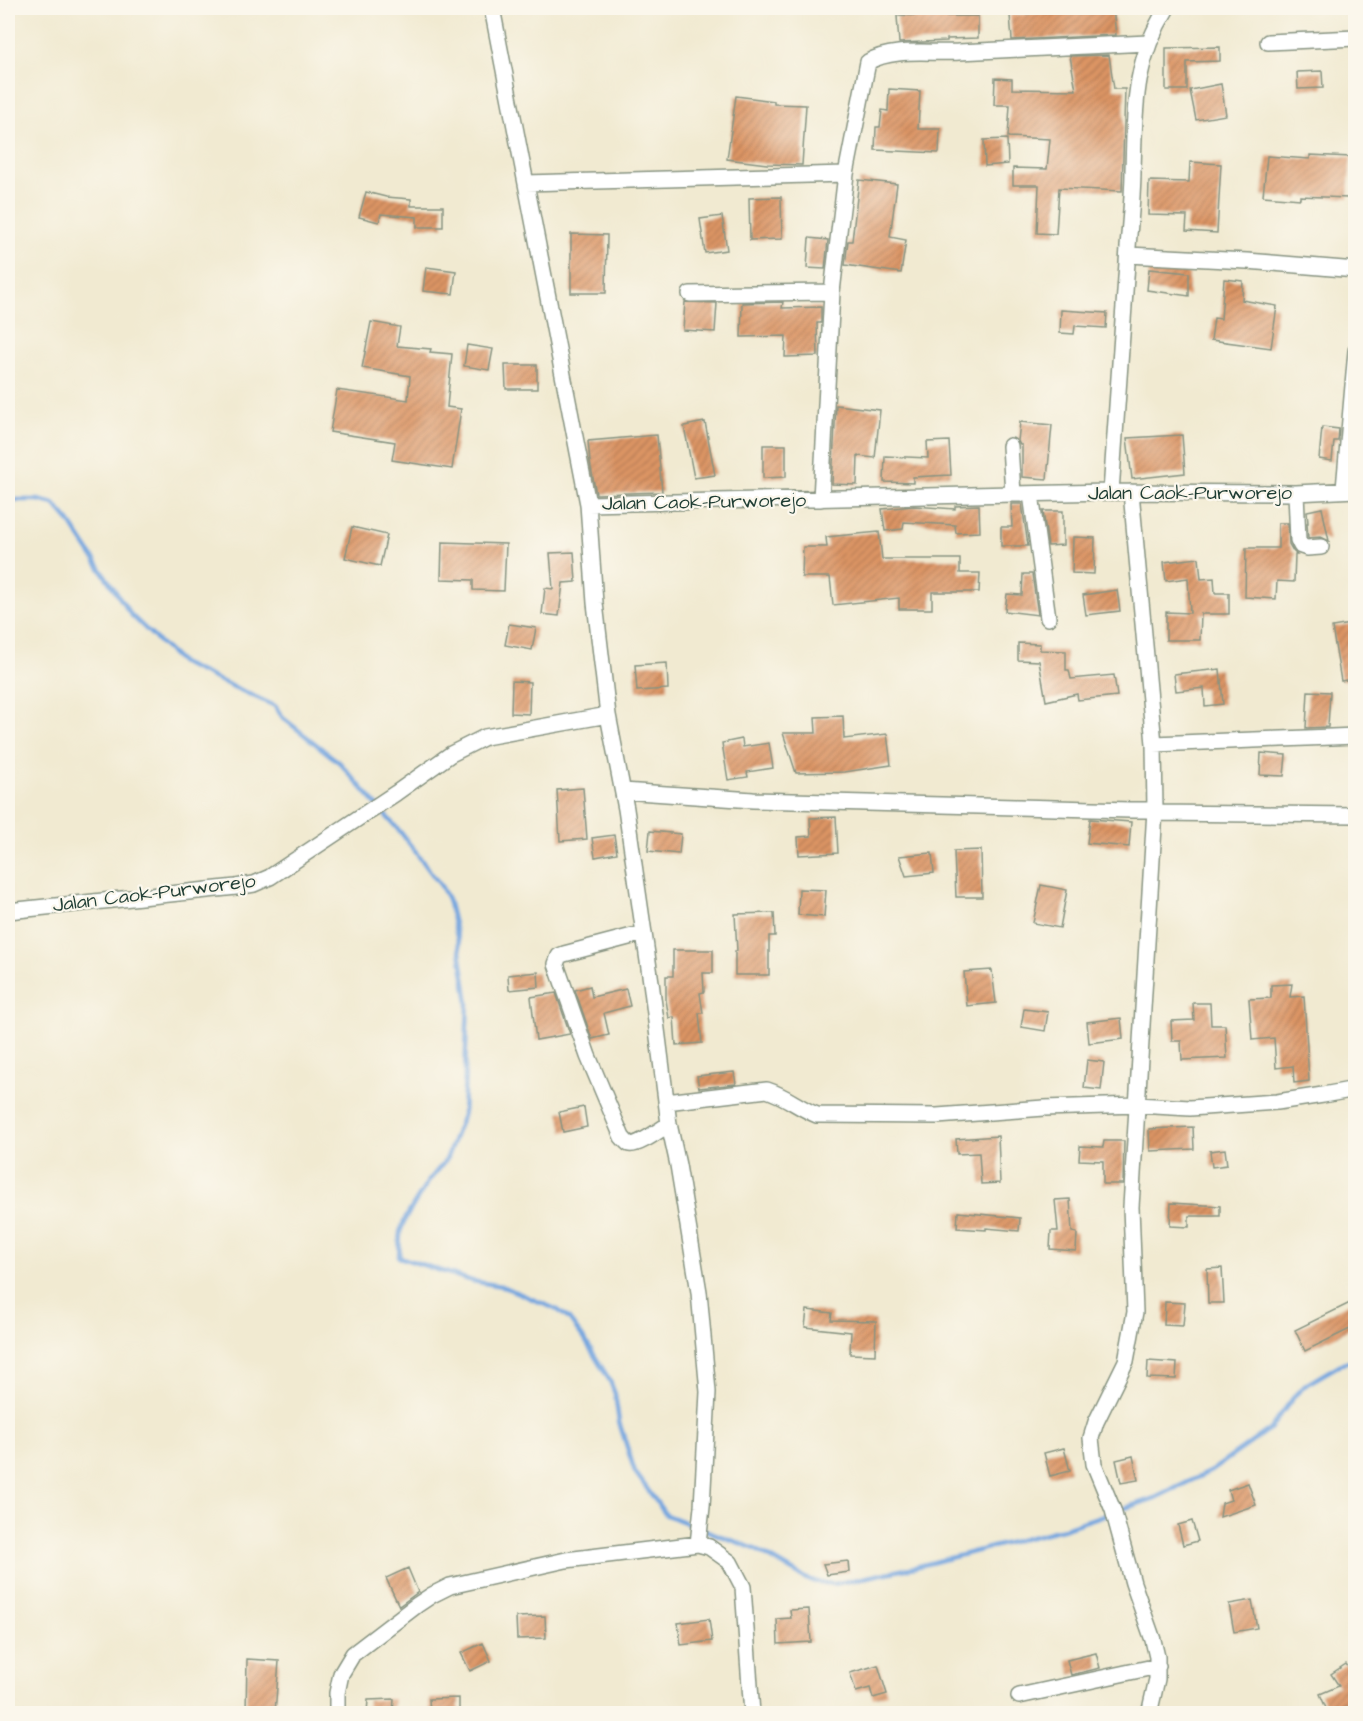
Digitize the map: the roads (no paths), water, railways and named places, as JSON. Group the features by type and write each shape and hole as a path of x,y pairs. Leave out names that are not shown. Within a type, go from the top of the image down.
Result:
{"street":[{"path":"492,8 588,504"},
{"path":"1111,492 1138,78 1148,43 1167,8"},
{"path":"1268,42 1356,38"},
{"path":"821,499 832,292 846,174 868,62 890,53 939,53 1148,43"},
{"path":"526,183 846,174"},
{"path":"1128,255 1247,261 1356,270"},
{"path":"690,294 832,292"},
{"path":"1350,489 1356,351"},
{"path":"1010,446 1012,494"},
{"name":"Jalan Caok-Purworejo","path":"8,911 254,884 270,877 451,754 485,737 608,715 595,603 588,504 1111,492 1296,493 1350,489"},
{"path":"1131,492 1154,744 1155,811 1131,1207 1134,1321 1125,1361 1096,1422 1091,1438 1094,1464 1113,1510 1158,1661 1157,1679 1149,1713"},
{"path":"1296,493 1298,540 1301,546 1307,548 1321,547"},
{"path":"1031,494 1048,618"},
{"path":"608,715 623,791 669,1124 699,1292 708,1392 699,1538"},
{"path":"1154,744 1356,736"},
{"path":"623,791 753,800 1356,815"},
{"path":"644,933 564,954 559,956 556,964 588,1056 622,1137 632,1145 669,1124"},
{"path":"666,1102 767,1090 780,1094 817,1115 937,1116 1044,1108 1234,1106 1356,1089"},
{"path":"337,1713 341,1674 353,1654 432,1594 458,1584 566,1560 699,1538"},
{"path":"699,1538 730,1562 743,1587 752,1713"},
{"path":"1019,1696 1158,1661"}],"waterway":[{"path":"8,500 38,500 54,504 69,521 131,615 181,663 275,706 283,718 340,763 402,834 441,886 448,899 459,945 468,1003 463,1115 446,1160 427,1183 405,1219 400,1232 399,1257 472,1281 502,1286 558,1310 569,1319 610,1381 615,1394 619,1422 635,1472 666,1515 755,1549 810,1581 834,1584 915,1567 1062,1529 1155,1498 1211,1471 1270,1429 1296,1394 1307,1384 1343,1363 1356,1359"}]}
